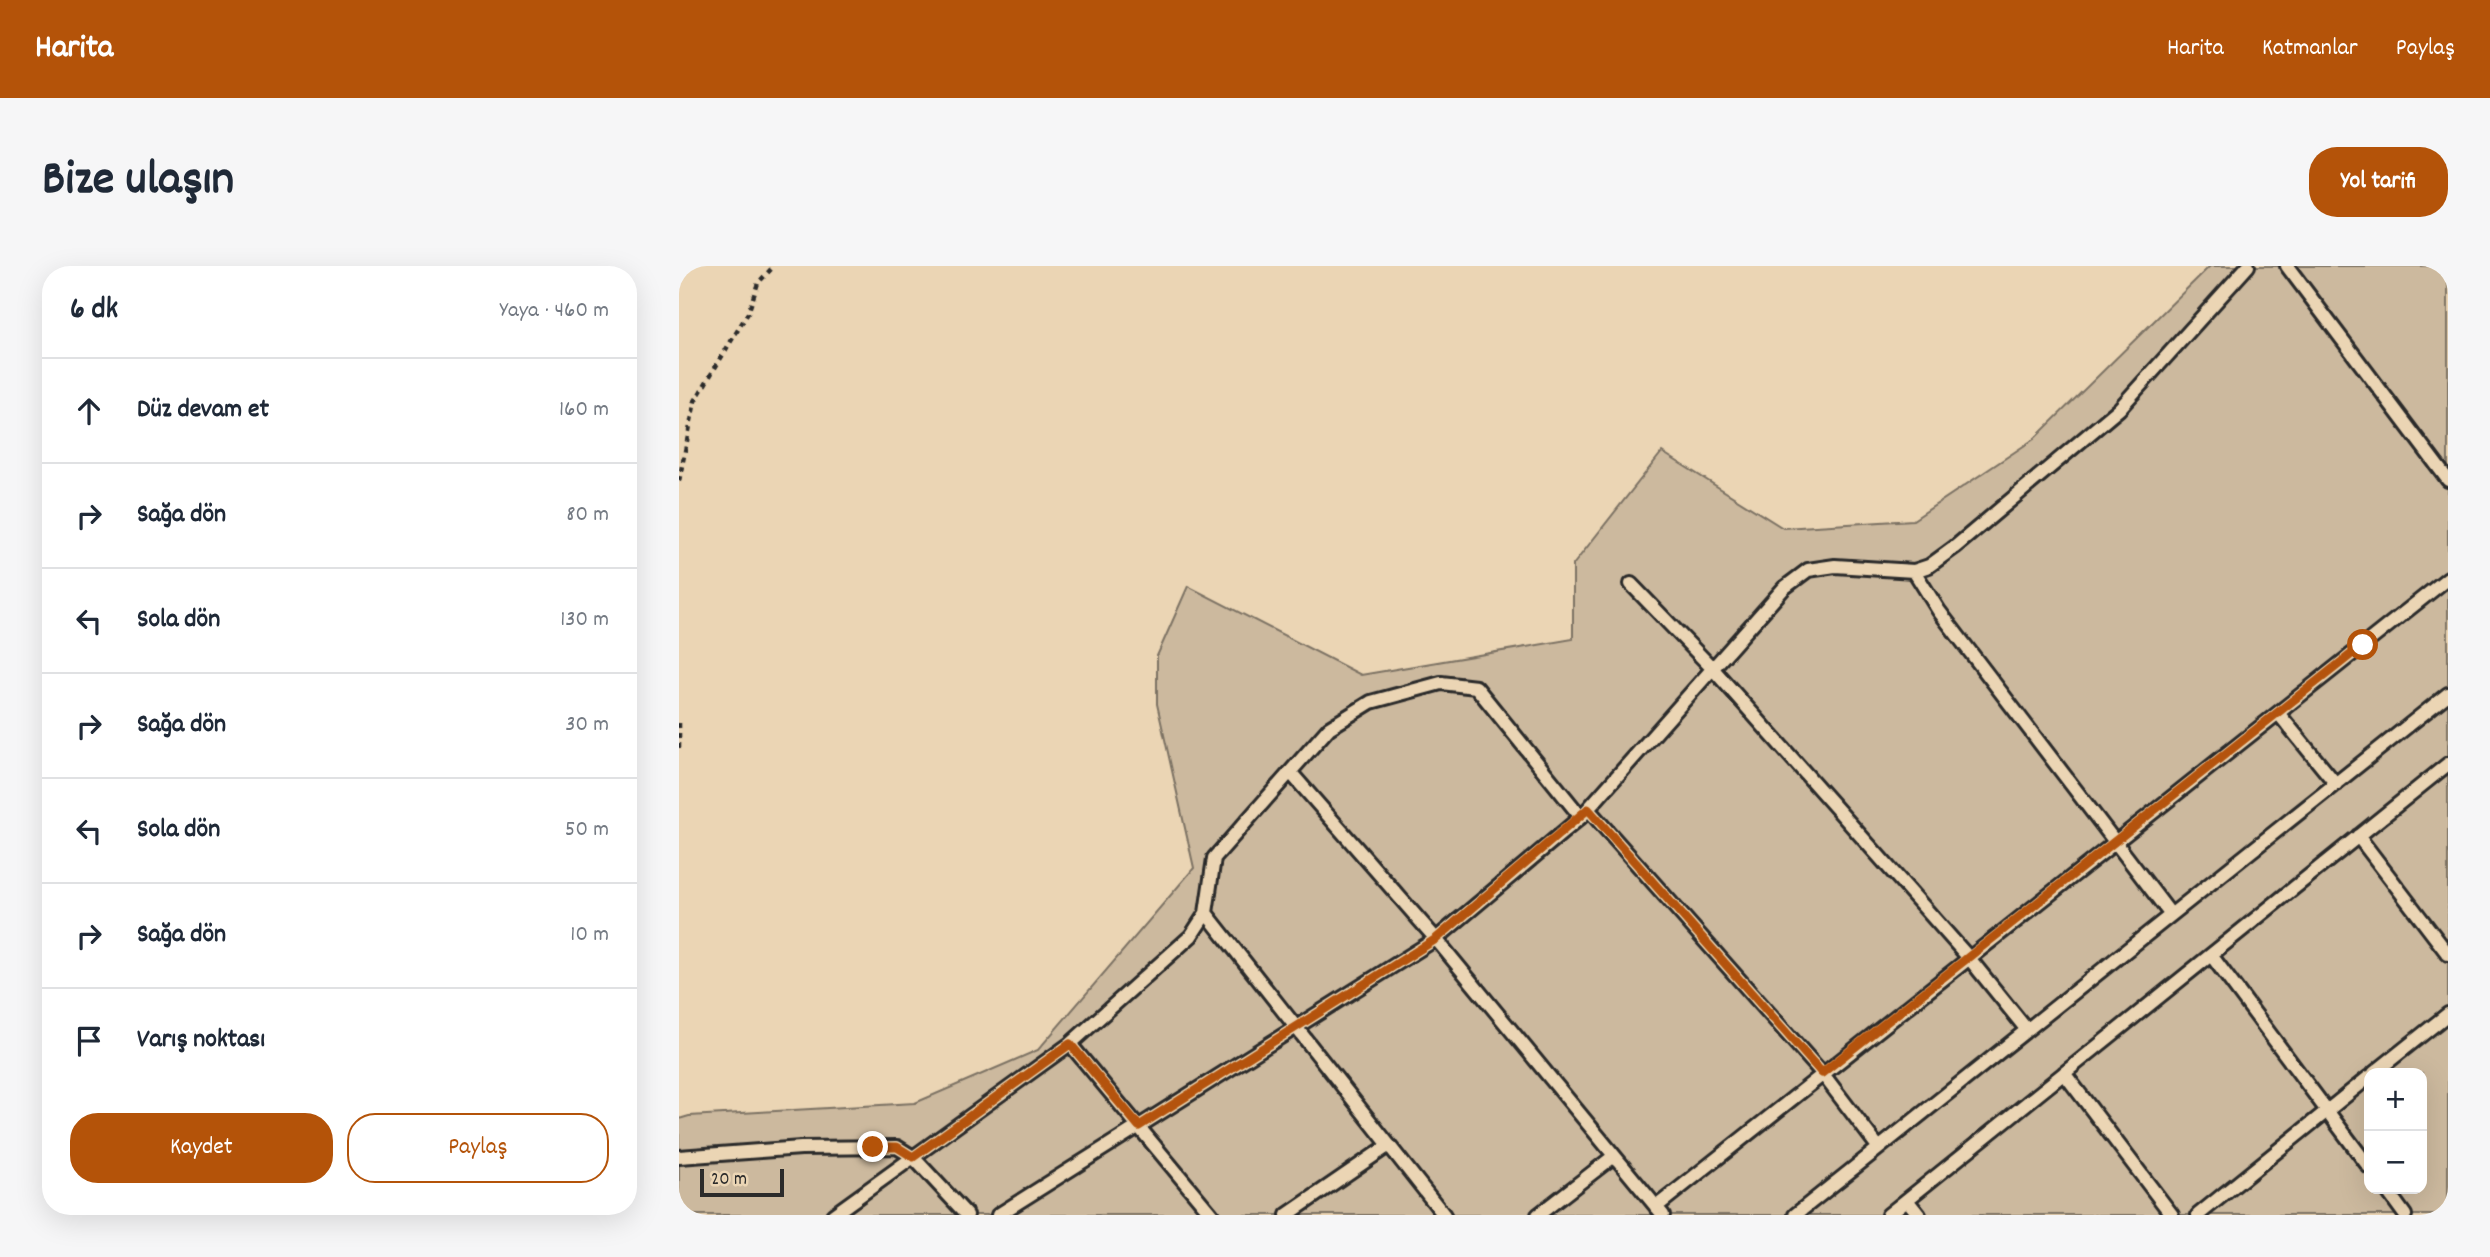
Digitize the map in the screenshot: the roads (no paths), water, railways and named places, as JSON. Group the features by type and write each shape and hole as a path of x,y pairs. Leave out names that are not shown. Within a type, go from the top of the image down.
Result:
{"lane":[{"path":"998,1215 1436,939 1585,813 1784,588 1808,570 1835,566 1914,571 1929,566 1955,547 2119,409 2248,266"},
{"path":"2287,266 2448,480"},
{"path":"1914,571 1938,611 2171,915"},
{"path":"1291,773 1436,939 1659,1211 1822,1073 2448,578"},
{"path":"1631,584 1713,669 1969,958 2027,1030"},
{"path":"833,1215 1070,1044 1191,936 1206,913 1214,858 1329,727 1371,702 1441,683 1476,687 1585,813 1822,1073 1879,1148"},
{"path":"1795,1215 2448,694"},
{"path":"2278,713 2336,783"},
{"path":"1888,1215 2448,764"},
{"path":"2358,836 2448,954"},
{"path":"1206,913 1444,1215"},
{"path":"2211,955 2364,1160"},
{"path":"2380,1068 2448,1014"},
{"path":"1070,1044 1212,1215"},
{"path":"2064,1073 2172,1215"},
{"path":"2198,1215 2364,1081"},
{"path":"1287,1215 1389,1145"},
{"path":"679,1157 801,1148 897,1147 913,1157 967,1215"},
{"path":"1538,1215 1614,1156"},
{"path":"2390,1194 2405,1215"},
{"path":"1907,1200 1919,1215"}]}
